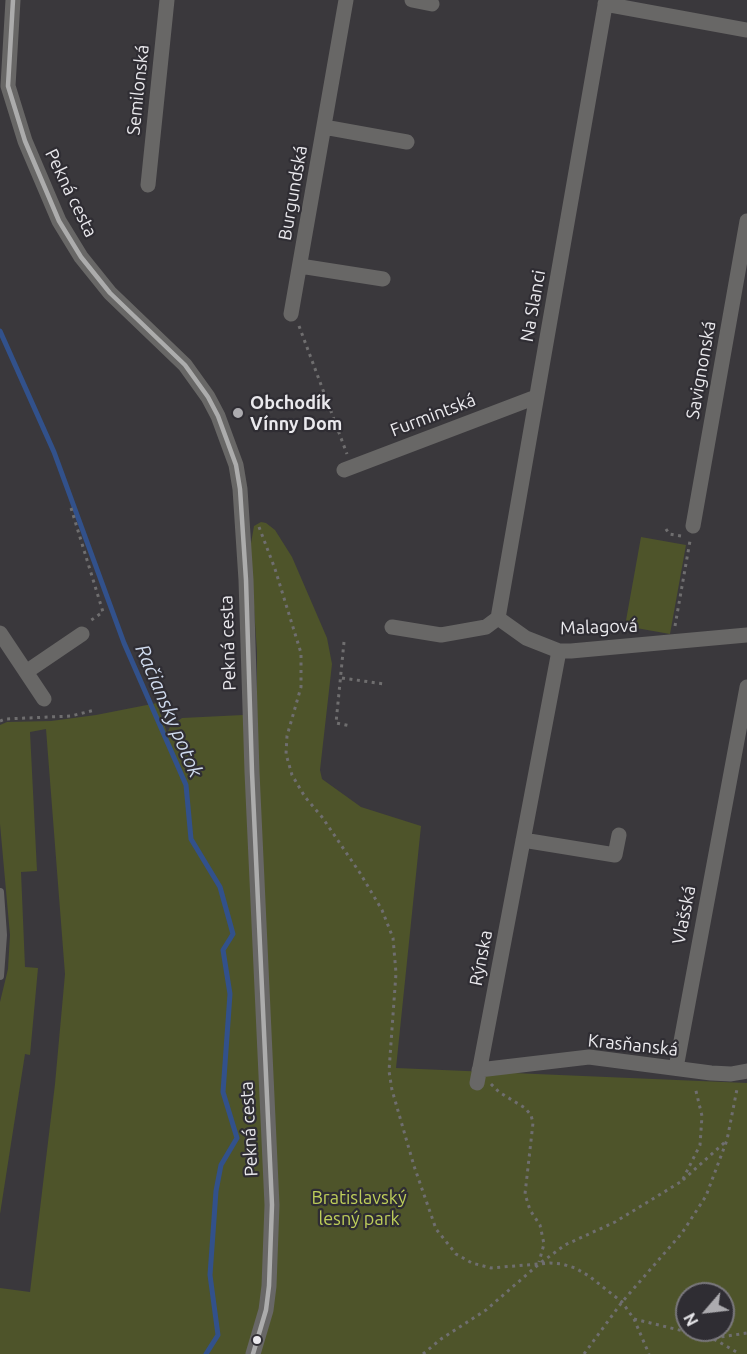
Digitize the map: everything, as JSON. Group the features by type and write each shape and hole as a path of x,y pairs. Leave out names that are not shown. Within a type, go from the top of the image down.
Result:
{"street":[{"name":"Pekná cesta","path":"13,0 8,86 25,141 59,221 81,257 110,293 185,365 208,397 218,416 236,465 240,489 246,580 272,1205 266,1310 253,1354"},
{"name":"Semilonská","path":"148,185 167,0"},
{"name":"Burgundská","path":"293,315 346,0"},
{"path":"412,0 432,4"},
{"path":"606,2 747,30"},
{"name":"Na Slanci","path":"498,618 606,2"},
{"name":"Burgundská","path":"324,127 407,142"},
{"name":"Savignonská","path":"693,526 747,220"},
{"name":"Burgundská","path":"300,266 383,279"},
{"name":"Furmintská","path":"348,469 536,397"},
{"path":"392,627 441,635 486,627 498,618"},
{"name":"Malagová","path":"498,618 526,638 559,651 583,651 747,635"},
{"path":"0,633 44,699"},
{"path":"26,672 82,634"},
{"name":"Rýnska","path":"481,1074 559,651"},
{"name":"Vlašská","path":"683,1069 731,770 747,687"},
{"path":"731,770 747,772"},
{"path":"523,840 615,855 619,835"},
{"name":"Krasňanská","path":"481,1074 590,1057 711,1073 744,1072"}],"lane":[{"path":"0,892 3,935 0,976"}],"path":[{"path":"293,315 348,469"},
{"path":"71,508 103,612 79,629 82,634"},
{"path":"257,523 275,569 301,653 301,687 287,736 286,754 292,774 305,797 322,817 360,873 382,910 393,938 396,973 389,1071 392,1090 427,1209 436,1229 456,1254 472,1263 491,1268 539,1264 562,1264 575,1268 606,1288 622,1302 634,1319 649,1354"},
{"path":"666,529 669,534 691,538 672,642"},
{"path":"344,642 336,723 351,726"},
{"path":"342,678 384,684"},
{"path":"0,722 5,719 71,716 95,711"},
{"path":"682,1181 700,1145 702,1116 683,1069"},
{"path":"584,1354 622,1302 682,1233 706,1196 727,1140 744,1072"},
{"path":"481,1074 531,1115 533,1131 525,1194 530,1210 540,1225 544,1244 539,1264"},
{"path":"423,1354 441,1339 492,1305 539,1264 565,1245 615,1222 682,1181 727,1140"},
{"path":"634,1319 675,1329"},
{"path":"719,1342 740,1354"}],"green space":[{"name":"Bratislavský lesný park","path":"261,522 275,530 292,557 327,638 332,664 320,770 322,779 361,807 421,826 396,1068 747,1083 747,1354 0,1354 0,1288 30,1292 55,1084 65,974 46,729 30,732 37,871 21,872 25,967 38,968 30,1055 25,1054 0,1214 0,1002 8,969 10,935 0,824 0,725 7,722 51,721 96,715 157,703 167,733 170,727 182,718 243,715 257,693 257,652 250,549 254,526"},
{"path":"641,537 686,545 670,634 625,626"}],"waterway":[{"name":"Račiansky potok","path":"0,331 54,452 124,643 186,785 191,839 220,887 233,934 223,950 230,994 223,1092 237,1138 221,1165 216,1191 210,1275 218,1335 206,1354"}],"transit line":[{"path":"13,0 8,86 25,141 59,221 81,257 110,293 185,365 208,397 218,416 236,465 240,489 246,580 252,772 272,1205 266,1310 253,1354"}],"place":[{"name":"Obchodík Vínny Dom","path":"238,413"}]}
